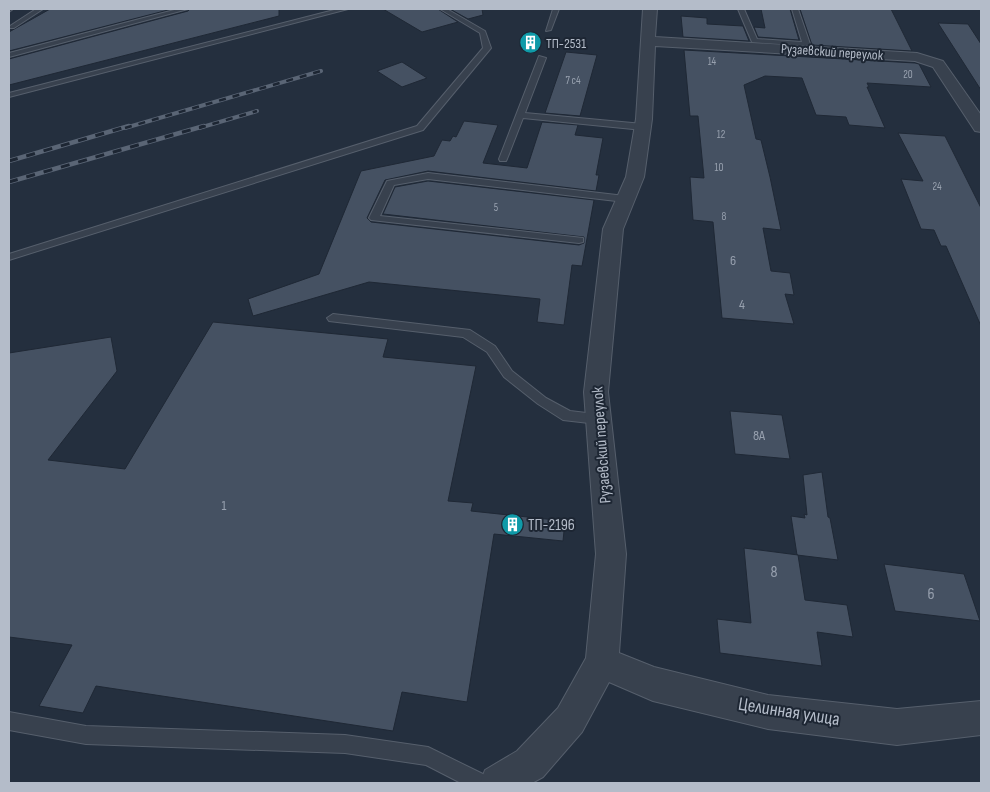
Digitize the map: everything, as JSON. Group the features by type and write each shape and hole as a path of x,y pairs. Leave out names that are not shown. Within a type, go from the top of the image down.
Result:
{"street":[{"name":"Рузаевский переулок","path":"498,783 530,764 570,720 602,662 611,554 596,392 613,229 634,177 643,127 650,9"},
{"name":"Рузаевский переулок","path":"648,41 917,57 938,64 981,127"},
{"name":"Целинная улица","path":"602,662 653,684 768,712 897,727 981,718"}],"lane":[{"path":"12,27 40,9"},
{"path":"9,55 185,9"},
{"path":"9,95 345,9"},
{"path":"9,257 420,128 487,48 483,32 443,9"},
{"path":"548,30 556,9"},
{"path":"741,9 754,41 806,44 794,9"},
{"path":"503,159 542,58"},
{"path":"520,115 643,127"},
{"path":"579,240 374,218 390,183 428,176 626,199"},
{"path":"333,318 466,333 491,349 508,374 542,402 568,416 598,419"},
{"path":"9,721 86,735 345,744 428,756 480,783"}],"building":[{"path":"50,9 172,9 9,51 9,32"},
{"path":"190,9 279,9 279,16 9,85 9,59"},
{"path":"383,9 438,9 458,22 422,32"},
{"path":"450,9 482,9 483,15 468,19"},
{"path":"761,9 790,9 799,40 758,37 754,27 765,28"},
{"path":"800,9 891,9 912,51 812,45"},
{"path":"681,16 707,18 707,24 743,26 749,41 683,37"},
{"path":"938,23 968,24 981,44 981,90"},
{"path":"684,50 915,63 919,64 931,87 867,83 885,128 849,125 846,117 816,115 802,78 765,76 744,85 756,139 761,140 781,230 763,228 771,271 790,273 794,295 785,294 794,324 722,318 713,222 693,220 690,177 704,178 698,116 690,116"},
{"path":"566,52 597,55 580,116 545,113"},
{"path":"402,62 427,78 402,87 377,71"},
{"path":"464,121 498,125 483,163 527,168 542,122 578,125 575,135 603,138 596,175 599,175 596,191 428,171 385,180 367,218 371,222 579,245 584,243 584,237 383,214 395,187 428,181 594,200 582,266 572,265 564,325 537,322 540,299 369,282 253,316 248,299 319,274 361,171 434,156 442,140 450,141 453,136 456,137"},
{"path":"898,133 945,136 981,208 981,326 946,246 941,246 934,230 921,229 901,179 923,181"},
{"path":"213,322 388,339 383,357 476,366 448,501 473,503 471,511 565,521 563,541 494,534 467,702 402,692 393,731 96,686 83,713 39,706 72,645 9,637 9,353 111,337 117,371 48,460 125,469"},
{"path":"730,411 782,415 790,459 735,454"},
{"path":"822,472 828,517 830,518 838,560 797,555 791,516 805,518 804,514 807,515 803,475"},
{"path":"744,548 798,555 805,600 847,605 853,637 817,632 822,666 720,653 717,619 751,623"},
{"path":"884,564 964,574 980,621 895,611"}],"railway":[{"path":"125,128 321,71"},
{"path":"199,128 257,111"},
{"path":"9,161 129,126"},
{"path":"9,182 204,126"}],"place":[{"name":"ТП-2531","path":"530,43"},
{"name":"ТП-2196","path":"512,525"}]}
